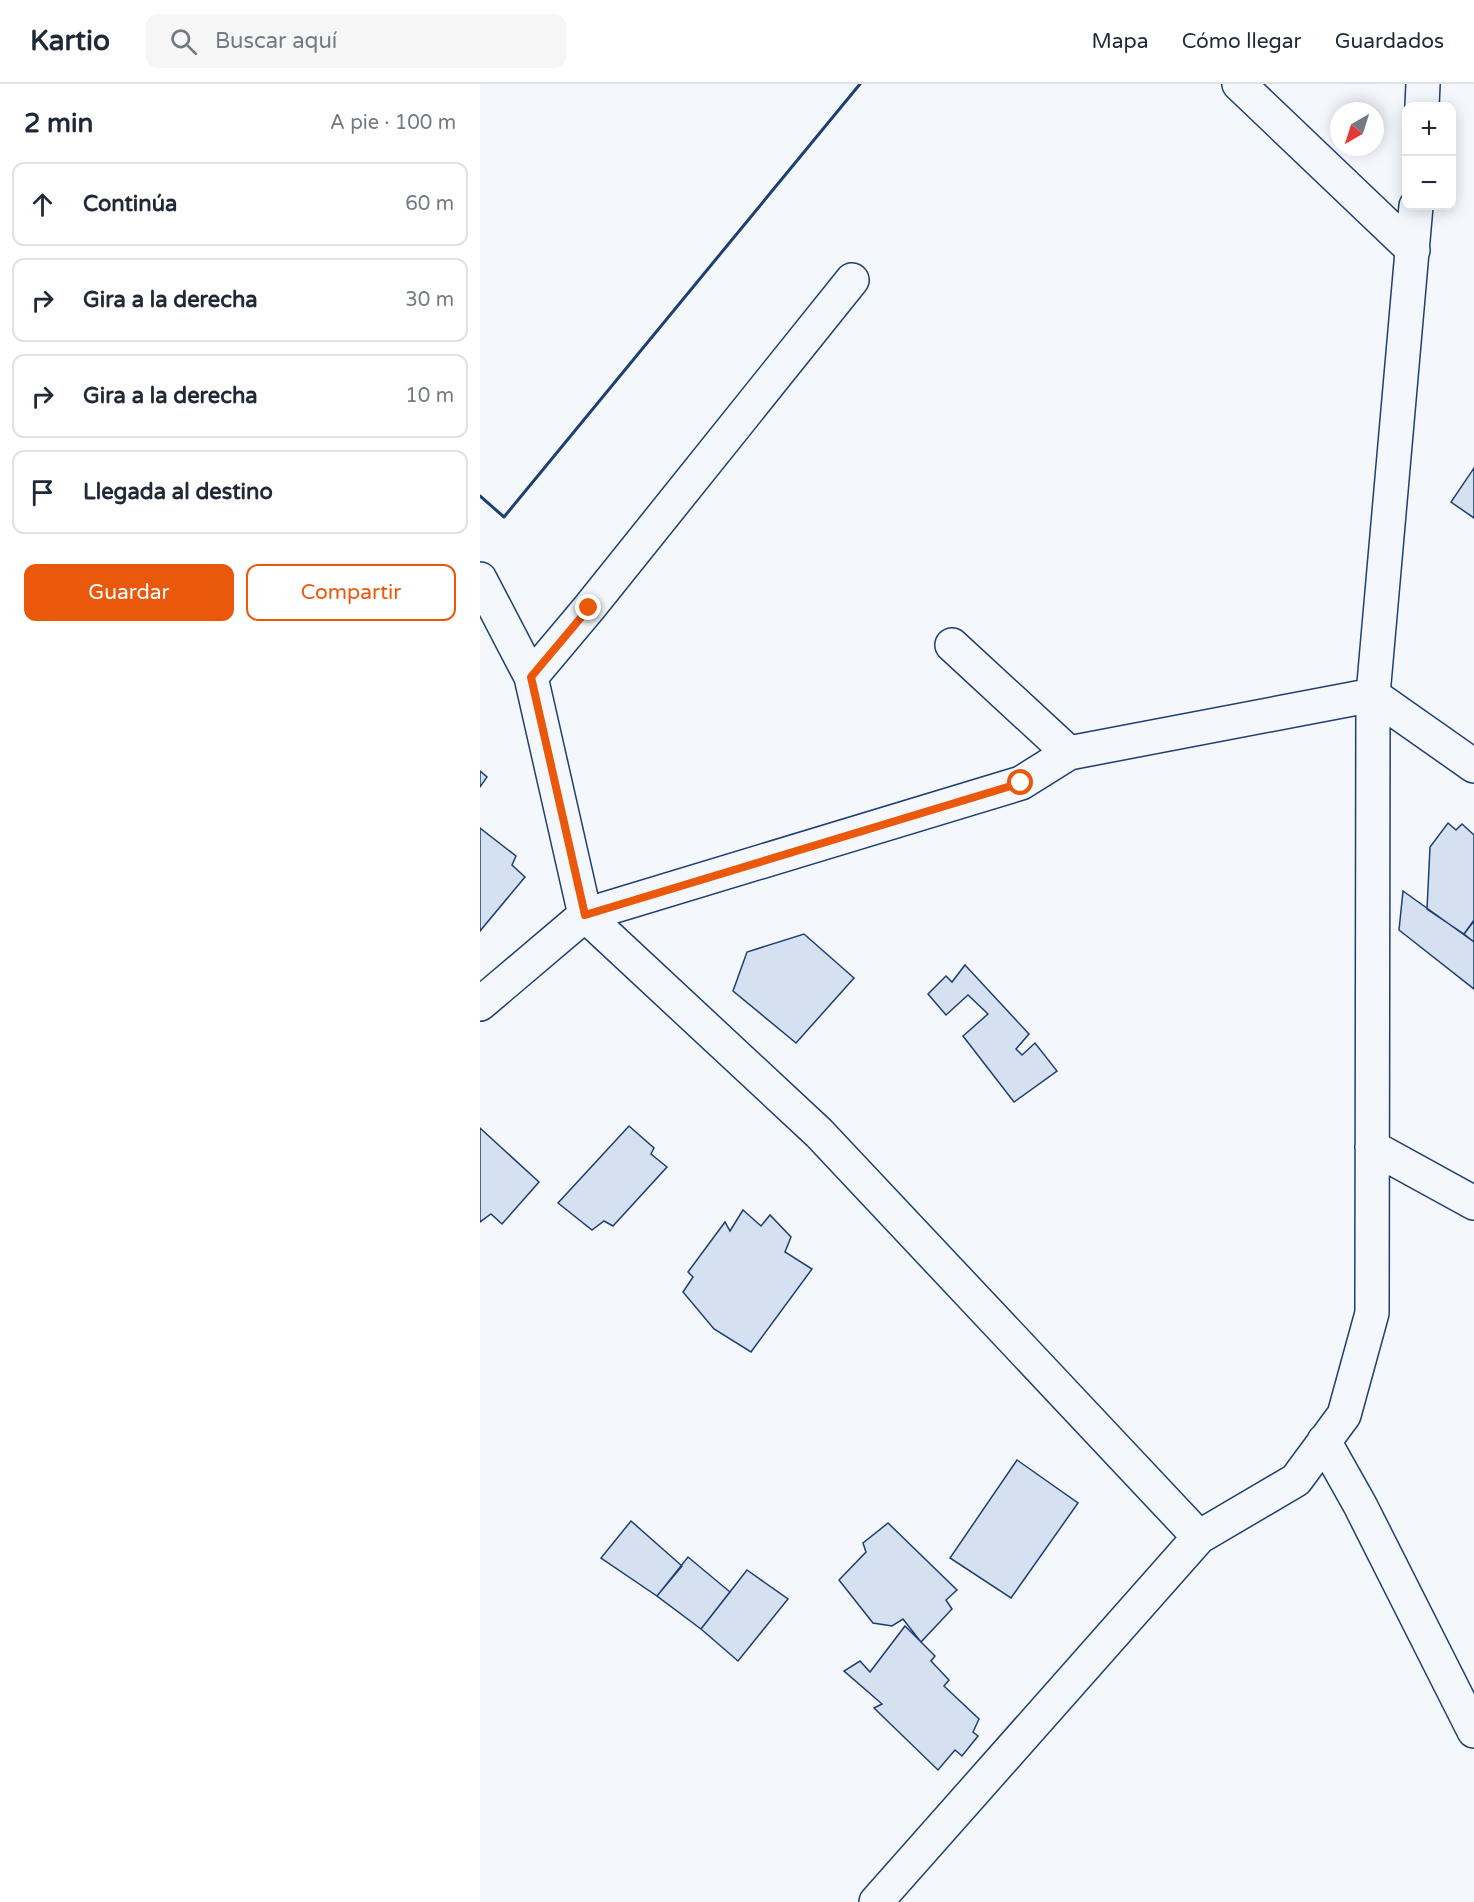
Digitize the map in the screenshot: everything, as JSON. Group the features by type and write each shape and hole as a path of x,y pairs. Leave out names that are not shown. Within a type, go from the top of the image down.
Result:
{"street":[{"path":"1239,84 1413,250"},
{"path":"1422,102 1423,84"},
{"path":"876,1902 1199,1537 1296,1480 1344,1415 1371,1313 1373,694 1416,210"},
{"path":"531,677 852,280"},
{"path":"480,579 531,677 585,915 819,1133 1199,1537"},
{"path":"952,645 1069,753"},
{"path":"480,1004 585,915 1021,783 1069,753 1373,694 1474,766"},
{"path":"1372,1147 1474,1203"},
{"path":"1324,1441 1470,1712"}],"building":[{"path":"1474,468 1474,518 1451,502"},
{"path":"480,771 487,777 480,787"},
{"path":"1448,823 1456,830 1462,824 1474,835 1474,920 1464,934 1427,909 1430,847"},
{"path":"480,828 516,856 512,865 525,877 480,931"},
{"path":"1403,891 1474,942 1474,989 1399,930"},
{"path":"1474,921 1474,942 1464,934"},
{"path":"804,934 854,978 796,1043 733,991 747,952"},
{"path":"965,965 1029,1034 1016,1049 1022,1055 1035,1043 1057,1071 1014,1102 963,1036 988,1014 968,995 946,1015 928,994 946,976 952,982"},
{"path":"629,1126 654,1148 651,1154 667,1167 613,1226 604,1221 592,1230 558,1203"},
{"path":"480,1128 539,1182 502,1224 491,1214 480,1222"},
{"path":"743,1210 761,1226 770,1215 791,1237 785,1252 812,1269 751,1352 714,1329 683,1292 693,1277 688,1272 725,1222 730,1231"},
{"path":"1017,1460 1078,1503 1011,1598 950,1558"},
{"path":"631,1521 682,1566 657,1596 601,1558"},
{"path":"888,1523 957,1590 946,1600 952,1609 921,1642 903,1619 892,1626 873,1623 839,1580 866,1552 863,1543"},
{"path":"688,1557 730,1592 701,1629 657,1596"},
{"path":"747,1570 788,1599 738,1661 701,1629"},
{"path":"905,1626 935,1656 931,1661 949,1680 944,1686 979,1719 973,1732 978,1736 962,1756 955,1750 938,1770 874,1708 882,1704 844,1671 860,1661 870,1672"}],"wall":[{"path":"480,496 504,517 860,84"}],"route":[{"path":"589,608 531,677 585,915 1021,783"}]}
